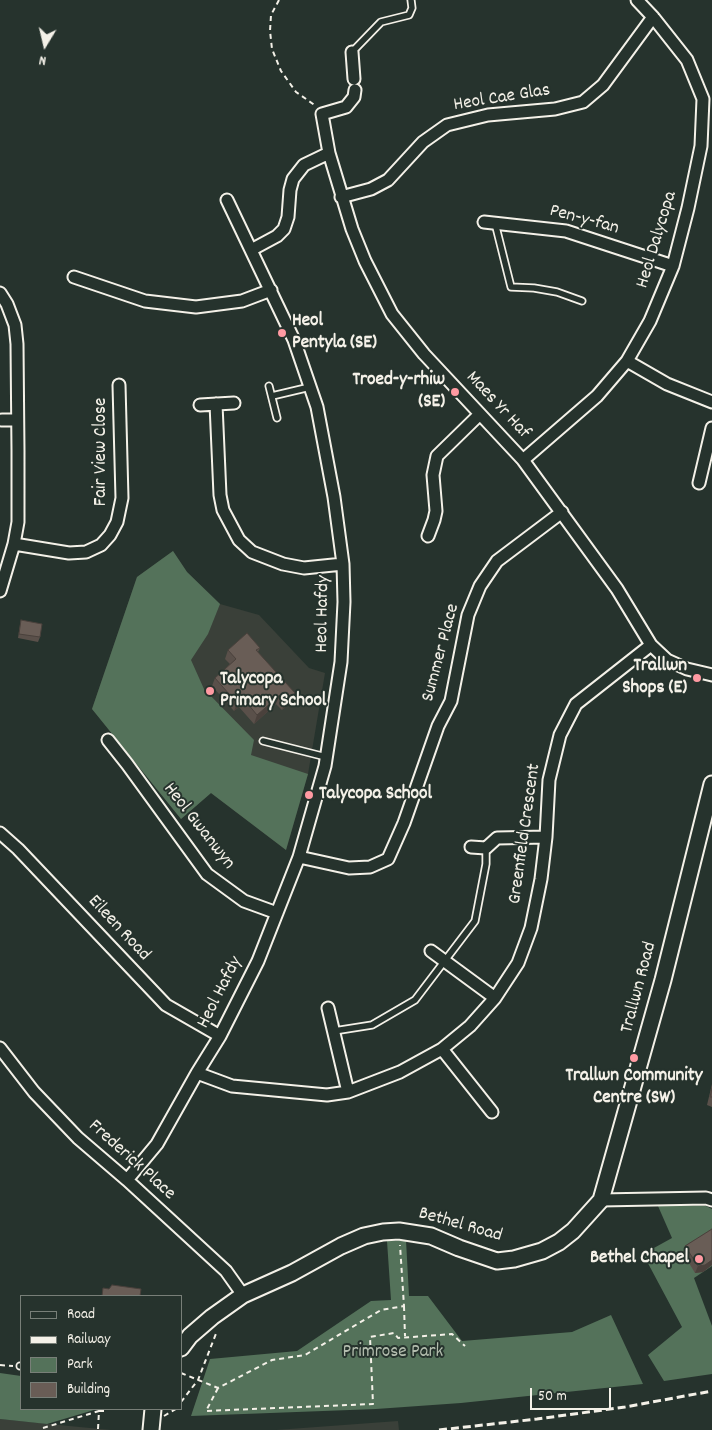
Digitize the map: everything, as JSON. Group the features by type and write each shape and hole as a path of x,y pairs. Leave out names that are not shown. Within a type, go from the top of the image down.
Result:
{"street":[{"name":"Heol Dalycopa","path":"523,460 597,396 627,361 650,321 673,266 688,208 701,146 703,99 687,60 637,0"},
{"name":"Heol Cae Glas","path":"341,197 371,189 388,180 423,142 447,125 488,115 555,109 583,102 603,85 653,17"},
{"path":"322,114 346,107 354,97 352,52"},
{"name":"Maes Yr Haf","path":"322,114 329,153 352,229 365,261 392,314 424,354 523,460 616,589 651,645 667,660 687,669 712,675"},
{"path":"251,250 277,236 284,229 288,217 293,178 304,165 329,153"},
{"name":"Heol Hafdy","path":"127,1180 157,1144 196,1073 220,1036 258,961 299,857 326,757 341,662 344,602 343,564 332,488 317,407 294,340 227,200"},
{"name":"Pen-y-fan","path":"490,222 566,231 673,266"},
{"path":"74,277 145,302 196,307 242,301 271,290"},
{"path":"0,293 7,304 15,325 17,344 18,522 14,544 0,591"},
{"path":"627,361 667,384 712,402"},
{"name":"Fair View Close","path":"14,544 69,553 86,552 101,545 110,535 117,522 122,498 119,385"},
{"path":"200,405 234,403"},
{"path":"216,404 220,495 223,510 239,540 252,552 283,564 304,568 343,564"},
{"path":"428,536 436,511 433,475 437,456 480,414"},
{"path":"2,420 17,420"},
{"path":"699,483 712,428"},
{"name":"Summer Place","path":"299,857 348,868 370,868 388,860 404,823 438,726 451,701 468,615 480,586 497,561 562,512"},
{"name":"Greenfield Crescent","path":"196,1073 232,1086 327,1095 348,1092 400,1072 442,1049 470,1026 495,998 518,963 530,928 541,879 546,837 549,780 560,735 576,704 651,645"},
{"name":"Heol Gwanwyn","path":"108,740 207,874 244,901 277,913"},
{"name":"Trallwn Road","path":"601,1200 661,989 712,784"},
{"name":"Eileen Road","path":"0,833 18,849 166,1006 220,1036"},
{"path":"471,847 486,848 497,838 546,837"},
{"path":"431,951 495,998"},
{"path":"328,1008 348,1092"},
{"name":"Frederick Place","path":"0,1048 34,1092 78,1138 127,1180 226,1271 243,1295"},
{"path":"442,1049 492,1112"},
{"path":"601,1200 706,1198 712,1200"},
{"name":"Bethel Road","path":"182,1347 190,1336 243,1295 292,1273 341,1246 364,1236 399,1231 431,1236 459,1248 496,1260 514,1259 542,1251 559,1242 601,1200"},
{"path":"151,1430 153,1410"}],"lane":[{"path":"352,52 381,22 409,14 412,8 411,0"},
{"path":"490,222 511,287 557,292 582,301"},
{"path":"269,386 278,418"},
{"path":"272,396 310,387"},
{"path":"263,741 326,757"},
{"path":"334,1031 372,1025 415,1000 475,921 486,864 486,848"}],"path":[{"path":"278,0 271,15 272,49 281,71 296,92 322,114"},
{"path":"399,1231 405,1337"},
{"path":"182,1401 198,1380 227,1306"},
{"path":"404,1306 381,1310 306,1355 272,1360 218,1388 206,1411 373,1404 370,1336 394,1334 398,1338 452,1334 465,1346"},
{"path":"0,1365 20,1366"},
{"path":"182,1373 218,1388"},
{"path":"43,1428 99,1410 98,1429"}],"shaded area":[{"name":"Talycopa Primary School","path":"173,551 187,572 220,604 259,615 309,668 325,673 308,774 286,850 211,793 181,819 92,709 137,577"},
{"path":"0,1419 69,1426 111,1430 0,1430"},
{"path":"398,1421 399,1430 276,1430"}],"green space":[{"name":"Talycopa Primary School","path":"173,551 187,572 220,604 208,634 191,660 204,689 254,740 251,755 308,774 286,850 211,793 181,819 92,709 137,577"},
{"path":"658,1206 706,1206 712,1209 712,1266 694,1278 712,1326 712,1374 664,1381 648,1355 682,1327 643,1254 672,1238"},
{"name":"Primrose Park","path":"406,1240 409,1296 428,1296 462,1341 572,1332 611,1315 643,1384 461,1403 376,1409 191,1416 210,1359 297,1351 371,1301 391,1300 387,1241"},
{"path":"0,1373 20,1376 20,1410 94,1410 47,1424 0,1419"}],"building":[{"path":"21,620 42,624 40,637 19,634"},
{"path":"247,633 260,648 256,650 295,693 285,702 280,695 257,715 243,698 237,703 215,678 236,659 228,650"},
{"name":"Bethel Chapel","path":"712,1229 712,1260 705,1265 698,1266 685,1246"},
{"path":"112,1285 141,1289 140,1295 102,1295 103,1288 109,1289"}],"railway":[{"path":"439,1430 625,1407 712,1391"}],"place":[{"name":"Heol Pentyla (SE)","path":"282,333"},
{"name":"Troed-y-rhiw (SE)","path":"455,392"},
{"name":"Trallwn Shops (E)","path":"697,678"},
{"name":"Talycopa Primary School","path":"210,691"},
{"name":"Talycopa School","path":"309,795"},
{"name":"Trallwn Community Centre (SW)","path":"634,1058"},
{"name":"Bethel Chapel","path":"699,1259"}]}
